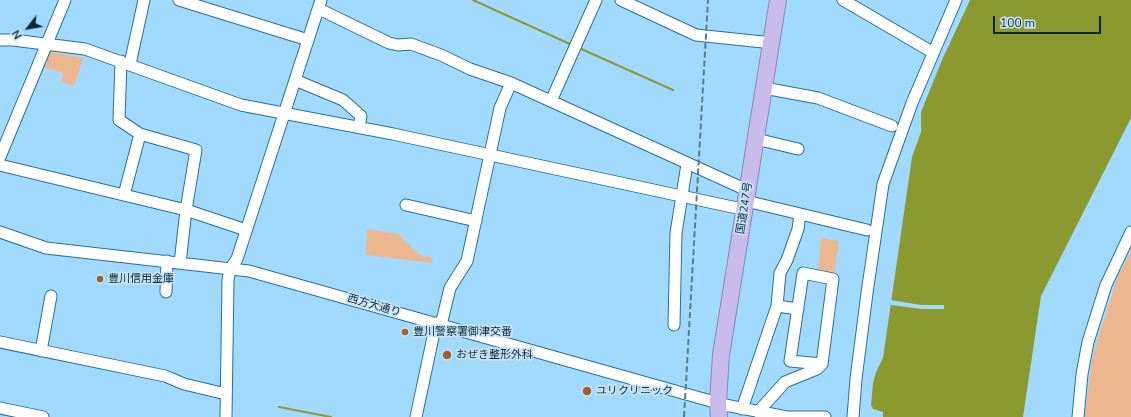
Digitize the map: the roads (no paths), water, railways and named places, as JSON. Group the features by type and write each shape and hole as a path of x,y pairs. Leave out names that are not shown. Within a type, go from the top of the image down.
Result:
{"highway":[{"name":"国道247号","path":"711,417 713,352 741,199 770,0"},
{"name":"国道247号","path":"741,199 756,139 778,0"}],"street":[{"path":"0,158 65,0"},
{"path":"144,0 126,62 119,120 140,134 196,150 186,210 180,263"},
{"path":"179,0 308,40"},
{"path":"551,101 596,0"},
{"path":"621,0 696,35 763,42"},
{"path":"843,0 932,52"},
{"path":"853,417 856,379 866,301 883,184 932,52 956,0"},
{"path":"226,417 228,280 230,269 236,263 320,4 389,42 398,45 411,44 441,55 470,69 511,83 551,101 687,164 741,199"},
{"path":"0,40 13,40 85,49 126,62 225,100 359,127 682,197 741,199 867,230"},
{"path":"295,80 343,100 361,116 359,127"},
{"path":"416,417 438,324 450,288 467,261 500,108 511,83"},
{"path":"764,88 818,98 892,126"},
{"path":"124,195 140,134"},
{"path":"756,139 798,149"},
{"path":"674,325 676,233 687,164"},
{"path":"0,165 186,210 246,230"},
{"path":"406,205 476,221"},
{"path":"742,409 777,306 780,273 787,260 798,230 800,214"},
{"name":"西方大通り","path":"0,232 46,248 250,271 711,404 788,417 825,417"},
{"path":"1078,417 1082,374 1088,342 1106,285 1131,232"},
{"path":"166,292 167,261"},
{"path":"758,412 785,382 817,369 822,364 833,279 803,273 790,361 822,364"},
{"path":"41,350 51,296"},
{"path":"777,306 798,309"},
{"path":"0,342 165,376 184,384 226,394"},
{"path":"711,404 727,417"},
{"path":"0,408 42,417"}],"waterway":[{"path":"473,0 572,45"},
{"path":"579,48 673,90"},
{"path":"279,407 331,417"}],"railway":[{"path":"684,417 708,0"}],"place":[{"name":"豊川信用金庫","path":"100,279"},
{"name":"豊川警察署御津交番","path":"405,332"},
{"name":"おぜき整形外科","path":"447,355"},
{"name":"ユリクリニック","path":"587,391"}]}
